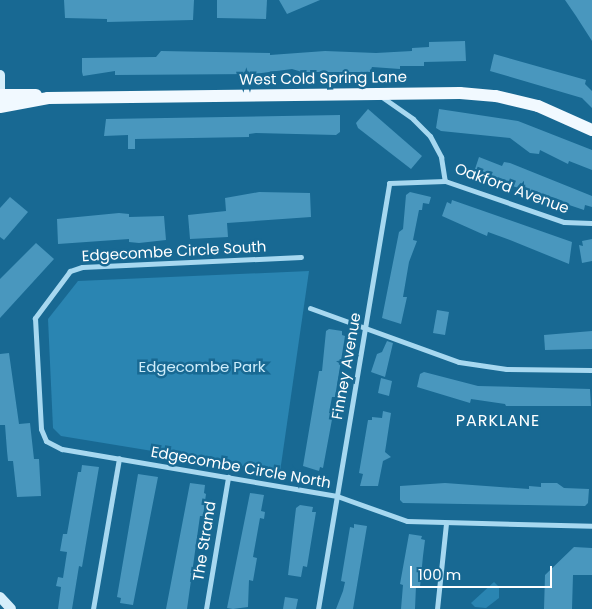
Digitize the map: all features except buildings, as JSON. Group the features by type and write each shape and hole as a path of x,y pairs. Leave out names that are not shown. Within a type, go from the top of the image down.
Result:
{"main road":[{"path":"0,75 0,95"},
{"name":"West Cold Spring Lane","path":"0,107 48,98 460,92 496,96 538,106 592,130"},
{"name":"West Cold Spring Lane","path":"0,95 26,94 48,98"},
{"path":"0,597 11,609"}],"street":[{"name":"Oakford Avenue","path":"378,94 413,119 430,136 442,157 445,180 564,222 592,223"},
{"name":"Finney Avenue","path":"318,609 389,183 445,180"},
{"name":"Edgecombe Circle South","path":"62,449 49,444 42,435 35,326 36,313 70,272 82,267 301,257"},
{"path":"310,308 366,326 417,349 467,364 540,371 592,370"},
{"name":"Edgecombe Circle North","path":"62,449 337,496 407,521 446,524 592,526"},
{"path":"93,609 119,458"},
{"name":"The Strand","path":"206,609 228,476"},
{"path":"437,609 446,524"}],"green space":[{"name":"Edgecombe Park","path":"309,271 280,472 61,436 53,428 48,319 78,281"},
{"path":"494,582 499,587 499,598 486,608 475,607 471,603"}],"district":[{"name":"PARKLANE","path":"498,421"}]}
